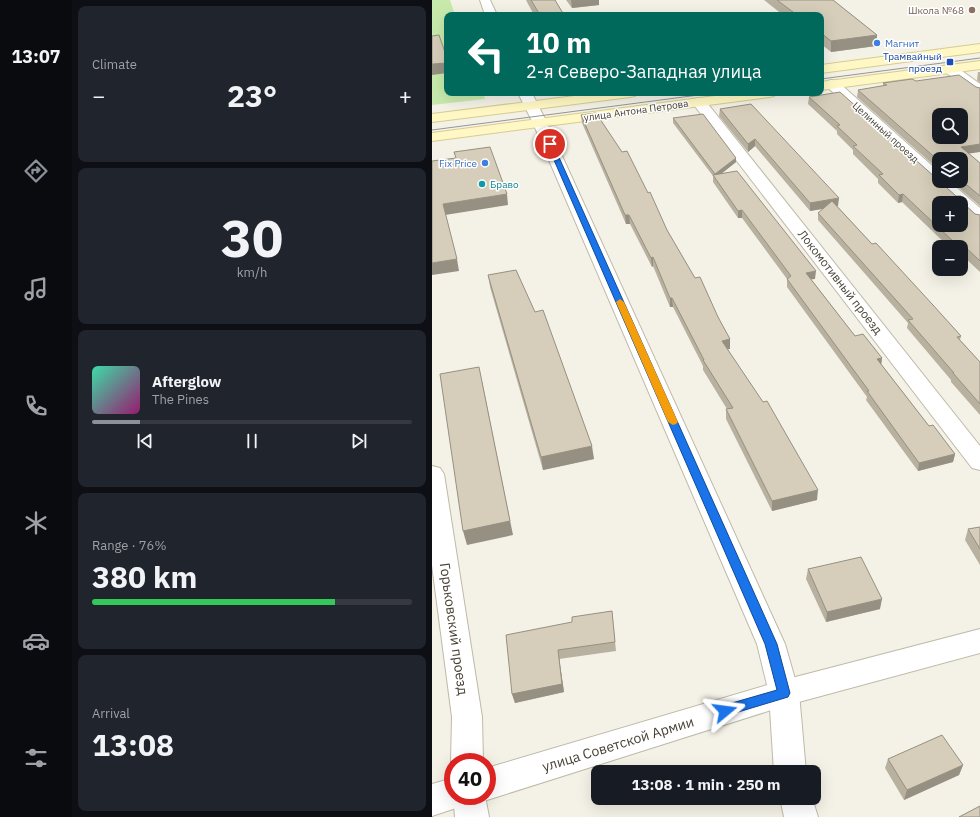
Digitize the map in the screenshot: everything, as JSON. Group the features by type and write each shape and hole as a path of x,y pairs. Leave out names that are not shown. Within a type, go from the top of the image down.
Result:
{"main road":[{"path":"824,69 980,48"},
{"path":"827,85 980,65"},
{"name":"улица Антона Петрова","path":"432,118 533,107 609,96"},
{"name":"улица Антона Петрова","path":"432,137 533,107 699,102 746,96"}],"street":[{"path":"485,0 491,12"},
{"path":"950,69 980,90"},
{"name":"Целинный проезд","path":"827,85 932,175"},
{"name":"Локомотивный проезд","path":"699,102 980,462"},
{"path":"533,107 771,644 784,693 789,765"},
{"name":"Целинный проезд","path":"947,188 980,217"},
{"name":"Горьковский проезд","path":"432,474 467,717 467,753"},
{"name":"улица Советской Армии","path":"496,781 784,693 980,641"},
{"path":"432,800 444,797"},
{"path":"470,805 472,817"},
{"path":"798,805 801,817"}],"green space":[{"path":"432,0 450,0 454,12 444,12 444,96 484,96 485,99 432,105"}],"building":[{"path":"531,0 555,0 562,12 538,12"},
{"path":"777,0 833,0 877,35 831,41 824,35 824,12 793,12"},
{"path":"439,35 444,49 444,63 432,64 432,36"},
{"path":"959,75 976,87 980,88 980,144 961,147 967,152 932,152 932,155 858,90 887,85 883,83 912,79 916,81"},
{"path":"840,92 932,174 932,188 947,188 956,196 932,196 932,221 903,194 899,195 879,175 883,174 853,146 857,145 837,126 840,125 809,97 824,96 824,95"},
{"path":"751,104 839,198 810,203 755,139 748,144 720,109"},
{"path":"596,113 622,152 627,151 648,193 650,192 667,230 695,278 700,277 718,317 730,339 722,341 763,402 767,401 818,490 772,501 726,409 733,408 703,360 672,298 670,298 653,257 651,258 629,215 625,215 581,115"},
{"path":"703,114 736,158 715,174 673,118"},
{"path":"490,147 507,194 443,204 457,259 432,263 432,161 456,158 454,152"},
{"path":"968,153 980,163 980,196 968,186"},
{"path":"737,171 816,271 806,273 855,336 863,334 882,358 877,359 929,426 933,425 955,454 919,463 867,391 869,391 787,279 791,276 742,210 738,211 713,175"},
{"path":"832,201 872,244 876,243 933,305 961,336 957,337 980,362 980,404 908,320 913,319 818,213"},
{"path":"968,208 975,214 980,215 980,261 968,250 968,240 952,240 943,232 968,232"},
{"path":"516,270 535,312 543,310 592,446 541,457 488,275"},
{"path":"479,367 510,521 463,531 440,374"},
{"path":"980,527 980,549 968,529"},
{"path":"861,557 882,599 827,612 808,569"},
{"path":"612,611 615,642 558,650 562,684 512,694 506,635 572,622 572,617"},
{"path":"942,735 963,765 907,790 888,759"},
{"path":"980,806 980,817 959,817"}],"tram line":[{"path":"824,79 980,58"},
{"path":"432,130 691,96"}],"slow traffic":[{"path":"620,302 673,422"}],"place":[{"name":"Школа №68","path":"972,10"},
{"name":"Магнит","path":"877,43"},
{"name":"Трамвайный проезд","path":"950,62"},
{"name":"Fix Price","path":"485,163"},
{"name":"Браво","path":"482,184"}],"route":[{"path":"550,144 771,644 784,693 725,711"}]}
